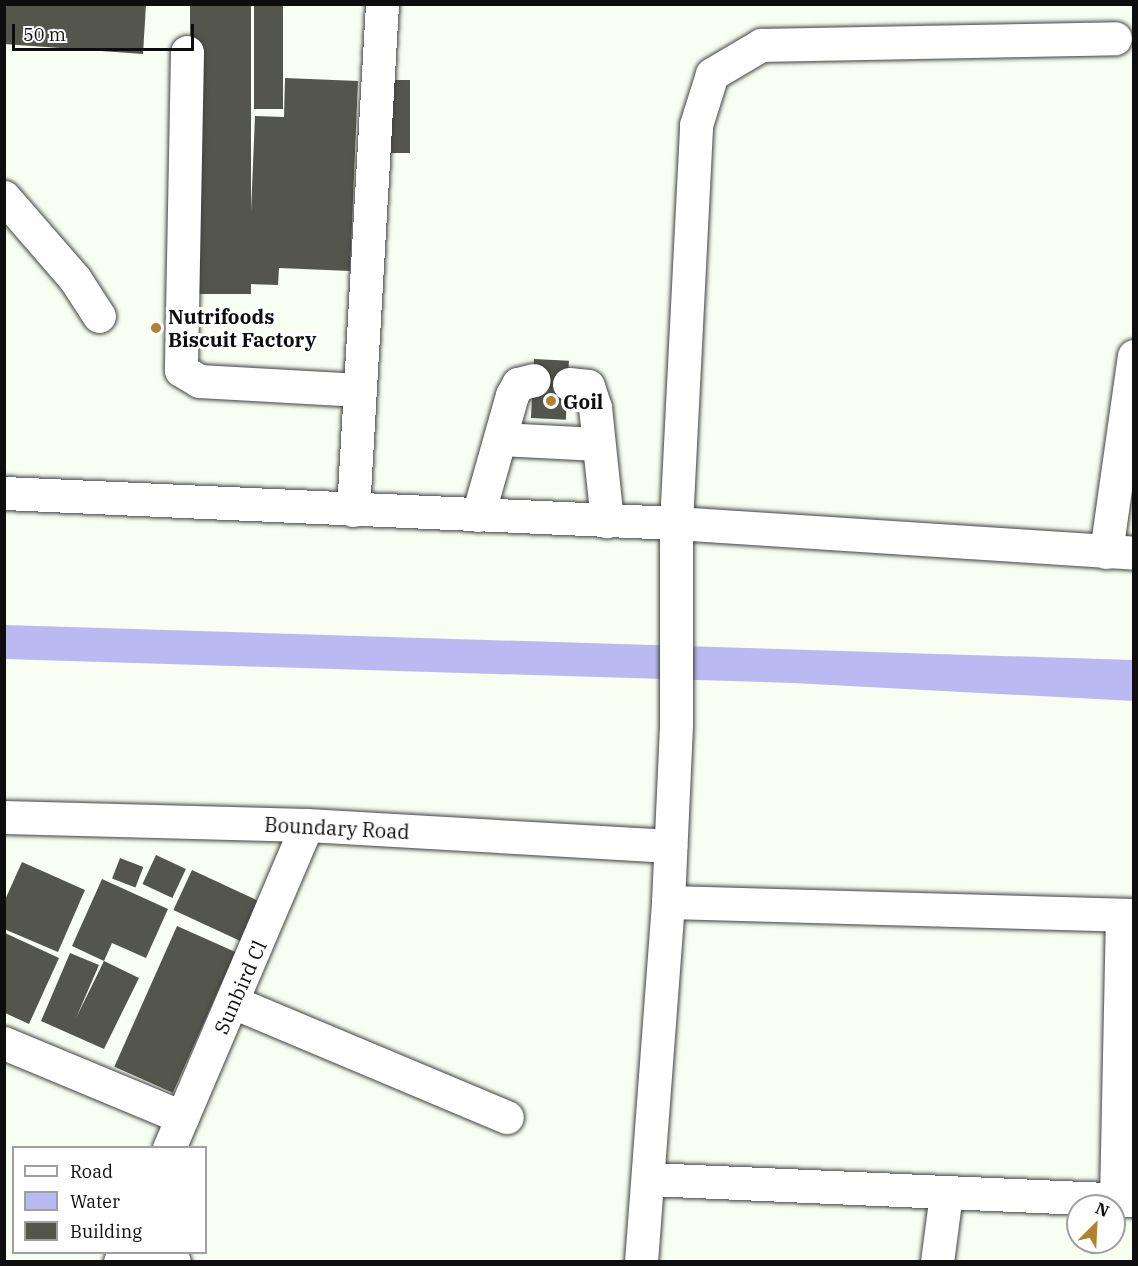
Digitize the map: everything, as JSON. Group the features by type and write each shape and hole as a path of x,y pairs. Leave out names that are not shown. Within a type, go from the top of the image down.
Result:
{"street":[{"path":"353,510 382,4"},
{"path":"641,1262 668,902 676,724 678,622 676,523 696,125 712,74 761,45 1115,38"},
{"path":"187,52 177,356 182,370 199,381 360,390"},
{"path":"4,197 75,279 99,316"},
{"path":"4,493 676,523 1120,553 1134,356"},
{"path":"478,515 518,384 534,380"},
{"path":"569,384 588,386 598,444 607,521"},
{"path":"500,439 598,444"},
{"name":"Boundary Road","path":"4,817 307,825 670,846"},
{"name":"Sunbird Cl","path":"170,1146 307,825"},
{"path":"668,902 1128,915 1125,1194"},
{"path":"233,1002 507,1117"},
{"path":"4,1043 182,1117"},
{"path":"648,1179 946,1194 1066,1197"},
{"path":"937,1262 946,1194"},
{"path":"157,1254 174,1262"}],"water":[{"path":"5,625 1133,660 1134,701 793,683 5,659"}],"building":[{"path":"4,4 146,4 143,54 4,44"},
{"path":"190,4 251,4 251,294 190,294"},
{"path":"254,4 283,4 283,109 254,109"},
{"path":"285,78 358,81 350,271 279,268 278,285 248,284 255,116 284,117"},
{"path":"381,80 410,80 410,153 381,153"},
{"name":"Goil","path":"534,359 569,361 566,420 531,418"},
{"path":"156,855 186,869 172,898 142,884"},
{"path":"120,858 143,867 135,887 112,879"},
{"path":"22,862 85,890 58,952 4,929 4,902"},
{"path":"192,870 260,902 241,942 173,910"},
{"path":"102,879 168,909 146,958 112,943 104,961 72,946"},
{"path":"177,926 235,952 173,1093 114,1067"},
{"path":"5,933 59,958 29,1024 5,1013"},
{"path":"70,953 99,965 76,1018 104,961 139,978 104,1049 41,1021"}],"place":[{"name":"Nutrifoods Biscuit Factory","path":"156,328"},
{"name":"Goil","path":"551,401"}]}
